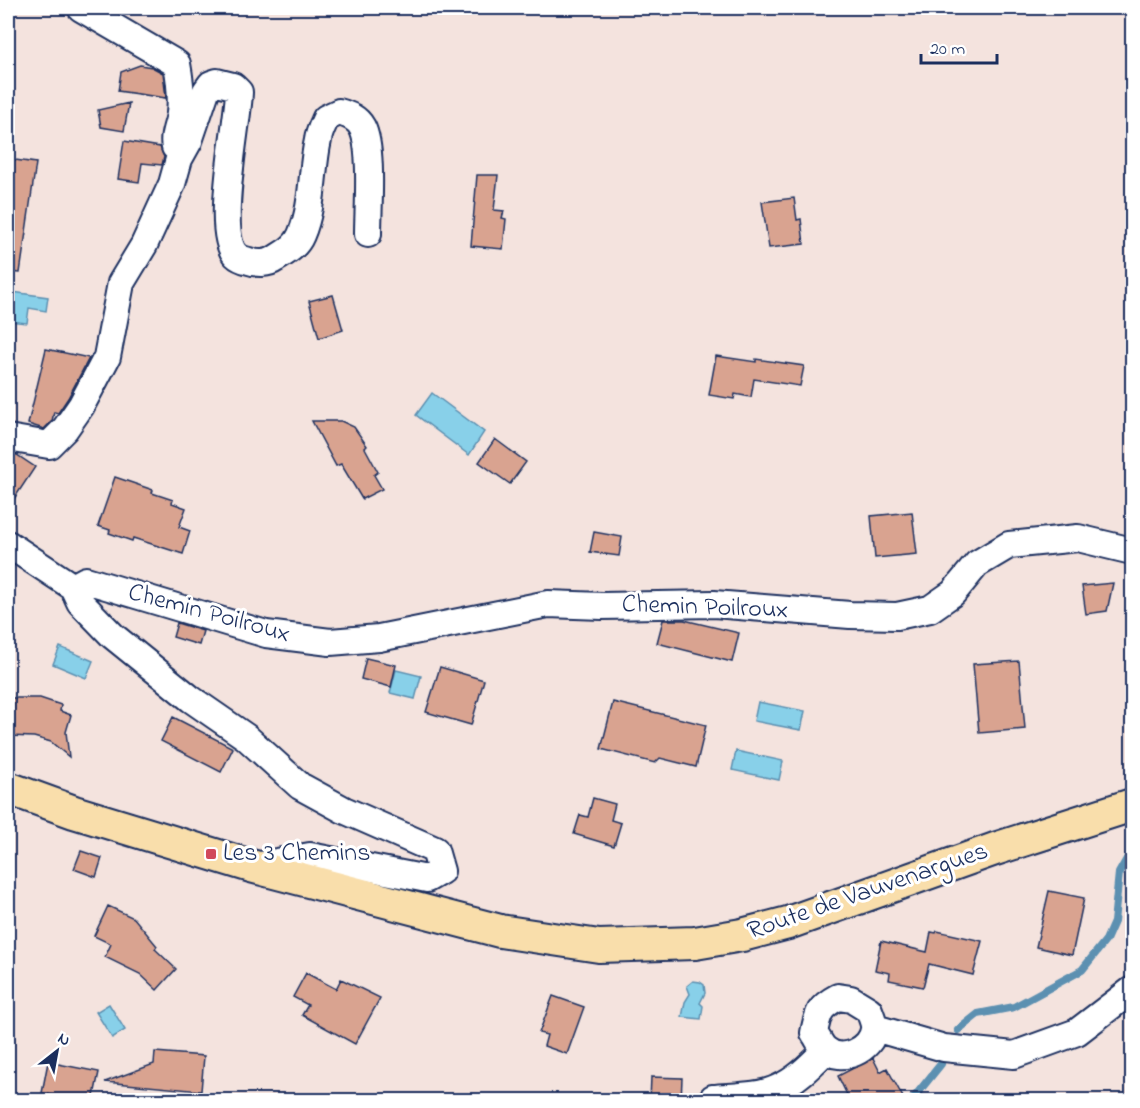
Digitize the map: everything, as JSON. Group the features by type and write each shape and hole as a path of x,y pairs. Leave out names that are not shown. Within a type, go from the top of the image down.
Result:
{"main road":[{"name":"Route de Vauvenargues","path":"8,788 74,812 251,866 500,931 598,946 695,943 742,935 788,923 995,849 1132,805"}],"street":[{"path":"81,8 177,64 181,85 180,115 173,142 179,159"},
{"path":"8,438 49,445 65,429 81,406 107,357 121,283 144,245 172,184 179,159 189,141 206,91 212,84 217,82 233,86 238,92 231,150 227,230 230,245 236,255 252,263 269,263 293,248 301,235 309,206 318,138 326,118 339,112 352,115 362,127 367,148 368,234"},
{"name":"Chemin Poilroux","path":"251,866 310,856 427,879 441,871 435,850 344,810 300,786 246,737 191,699 113,636 80,602 73,587 86,580 266,634 330,642 379,638 548,604 602,606 714,604 850,615 897,616 930,609 953,593 977,564 1009,545 1078,538 1132,551"},
{"path":"8,544 73,587"},
{"path":"875,1028 944,1047 1014,1054 1077,1032 1132,990"},
{"path":"838,998 851,999 869,1010 875,1028 870,1040 852,1055 838,1055 826,1050 814,1033 817,1017 825,1004 838,998"},
{"path":"712,1098 778,1089 805,1071 826,1050"}],"water":[{"path":"12,292 48,297 46,311 29,308 27,323 8,321"},
{"path":"432,393 484,432 469,455 416,415"},
{"path":"60,647 93,661 86,678 53,664"},
{"path":"396,670 421,676 415,699 390,693"},
{"path":"758,702 805,711 801,730 754,721"},
{"path":"736,751 783,761 779,780 732,770"},
{"path":"693,981 704,985 705,993 700,1003 703,1006 701,1019 682,1017 685,1002 690,994 687,986"},
{"path":"109,1004 125,1030 112,1038 96,1012"}],"building":[{"path":"140,65 152,67 163,73 166,98 118,91 121,72"},
{"path":"129,103 124,131 101,127 98,110"},
{"path":"124,141 160,147 164,157 162,165 142,163 139,182 118,179"},
{"path":"8,159 36,163 20,273 8,272"},
{"path":"477,175 498,175 494,210 504,211 502,218 506,219 503,249 471,246"},
{"path":"794,198 797,220 801,219 804,244 769,248 762,202"},
{"path":"333,295 343,330 319,338 309,301"},
{"path":"46,349 89,358 68,398 58,413 54,412 52,421 44,429 28,424"},
{"path":"716,356 804,366 800,386 754,379 751,397 735,394 734,399 709,395"},
{"path":"312,421 341,421 354,427 367,446 365,448 378,472 374,475 382,489 362,499 341,464 336,466"},
{"path":"495,439 526,462 510,484 479,462"},
{"path":"8,453 17,455 35,467 8,508"},
{"path":"115,477 153,490 152,493 173,500 172,503 186,508 179,527 190,531 183,554 133,538 132,541 109,533 110,530 98,526"},
{"path":"912,512 917,554 875,558 871,516"},
{"path":"594,532 622,537 619,556 590,552"},
{"path":"1113,583 1107,611 1086,614 1082,586"},
{"path":"663,620 684,620 739,633 732,662 657,643"},
{"path":"177,623 203,631 199,645 173,637"},
{"path":"366,658 396,665 391,687 361,679"},
{"path":"1019,661 1025,729 979,733 973,664"},
{"path":"440,667 484,680 471,725 426,712"},
{"path":"8,698 40,698 61,705 60,711 71,715 66,732 69,757 51,742 34,737 8,736"},
{"path":"613,702 706,725 696,767 660,758 655,763 601,749"},
{"path":"173,717 233,748 221,772 161,741"},
{"path":"593,798 615,804 611,820 621,823 614,846 574,834 580,815 588,817"},
{"path":"81,851 102,858 96,877 74,869"},
{"path":"1049,891 1084,898 1072,955 1036,947"},
{"path":"108,906 134,918 157,946 155,949 176,969 157,990 140,974 105,957 111,944 94,936"},
{"path":"937,931 982,941 973,975 929,964 923,987 889,980 890,973 875,970 881,941 927,952 931,932 936,933"},
{"path":"306,973 336,989 341,979 380,998 355,1044 302,1015 308,1005 293,997"},
{"path":"553,996 584,1007 567,1054 544,1046 547,1035 539,1033"},
{"path":"155,1052 204,1056 201,1091 105,1082 154,1064"},
{"path":"873,1058 880,1072 887,1068 905,1101 850,1101 838,1076"},
{"path":"48,1062 99,1072 93,1101 81,1101 42,1093"},
{"path":"651,1077 682,1078 681,1101 650,1101"}],"waterway":[{"path":"958,1030 978,1014 1014,1007 1082,970 1106,940 1114,922 1119,873 1132,850"},
{"path":"912,1100 941,1064"}],"place":[{"name":"Les 3 Chemins","path":"211,854"}]}
